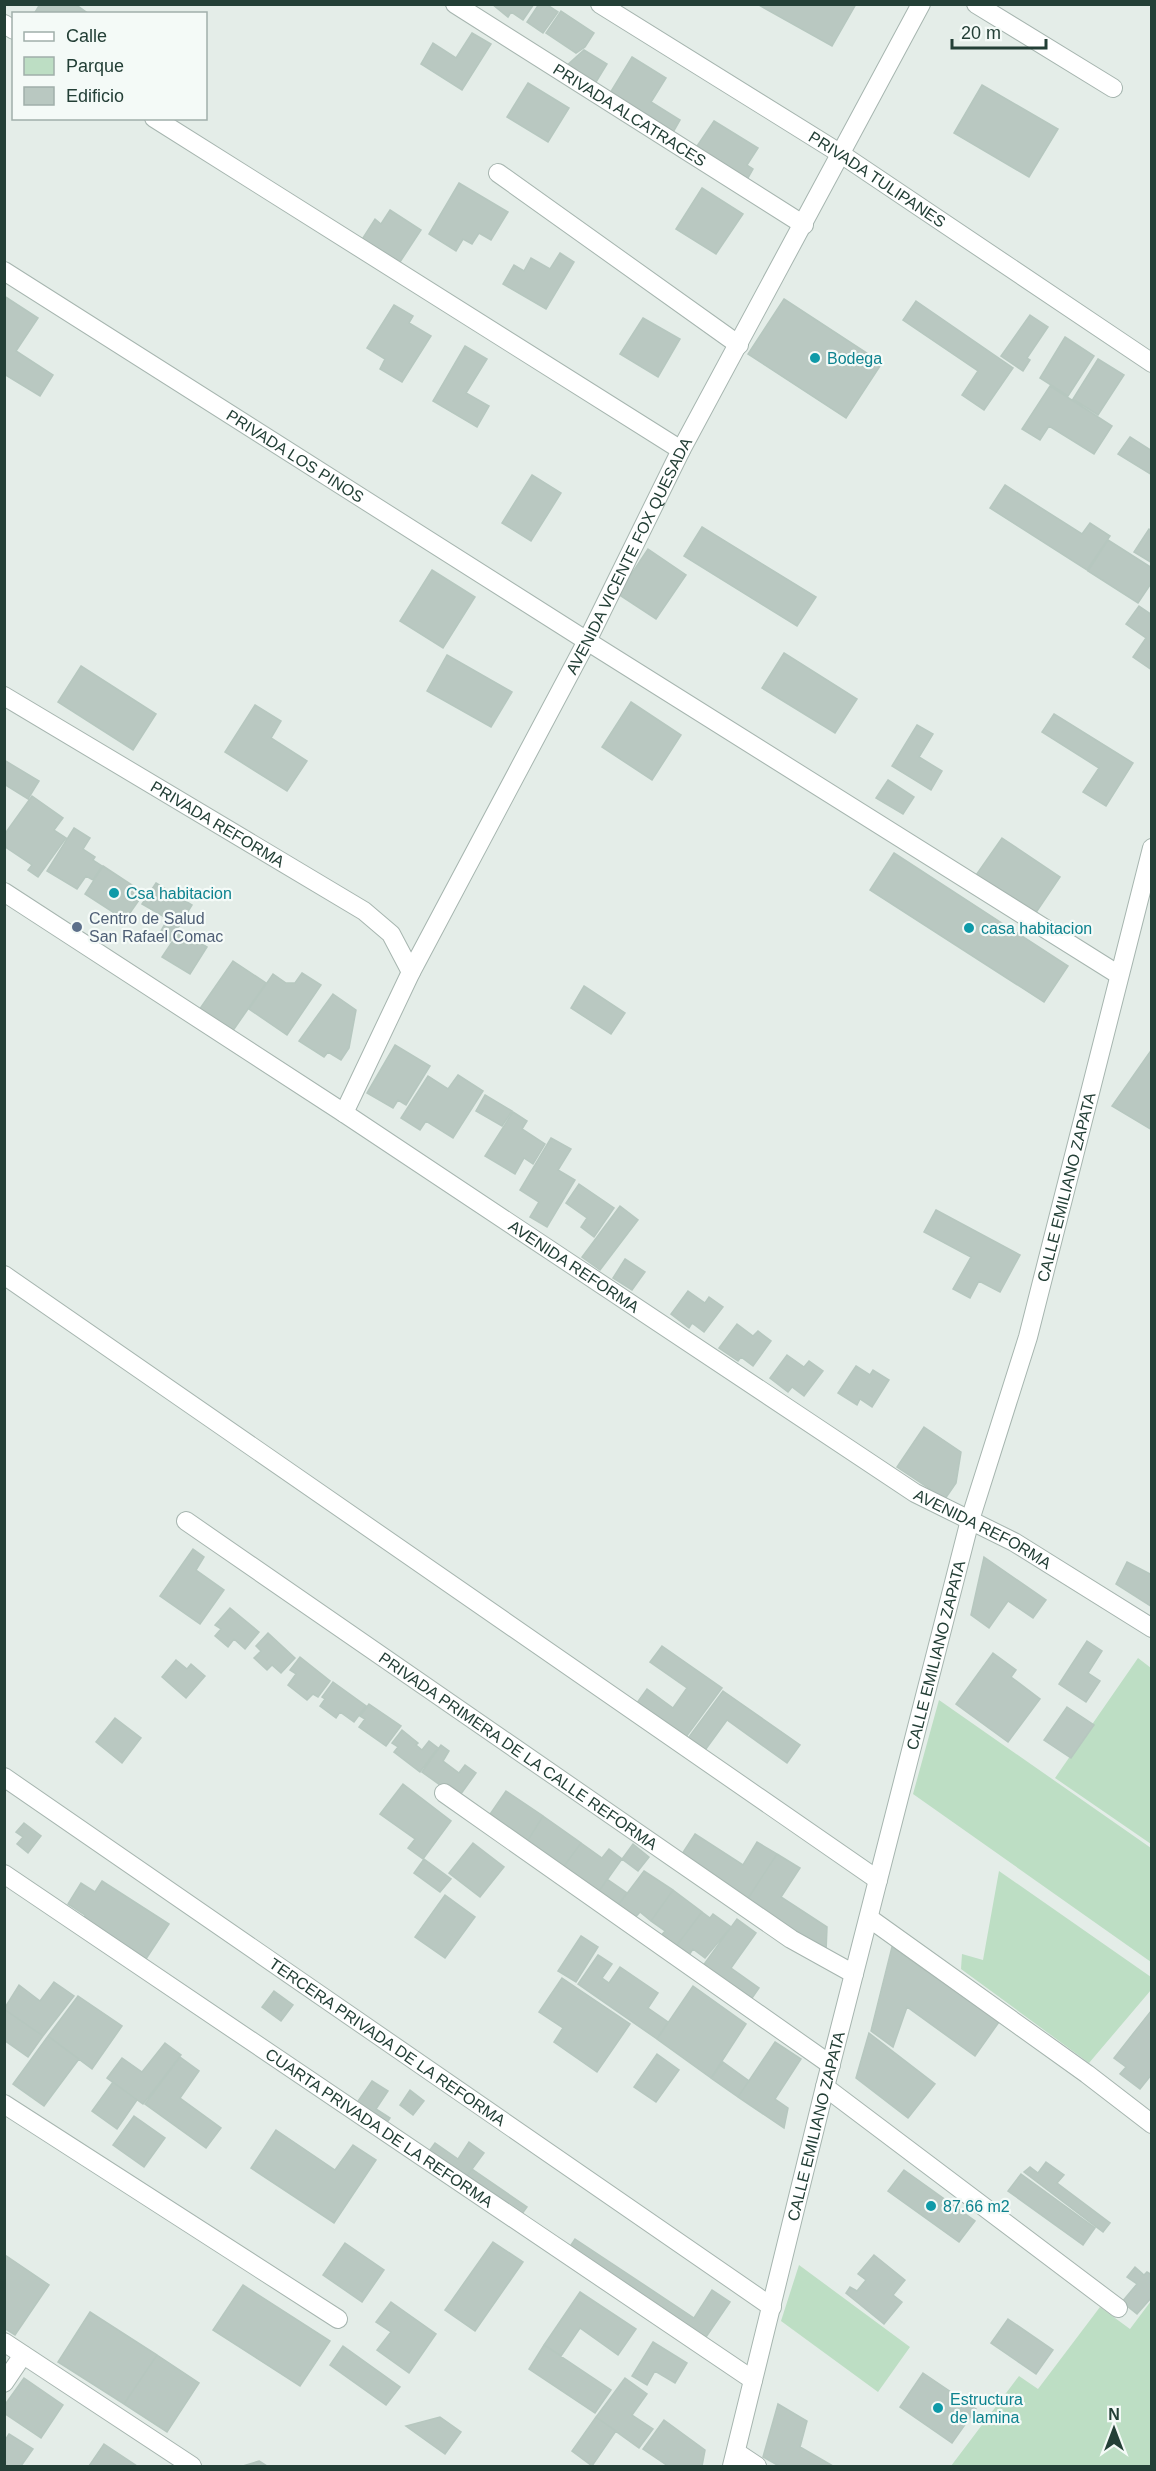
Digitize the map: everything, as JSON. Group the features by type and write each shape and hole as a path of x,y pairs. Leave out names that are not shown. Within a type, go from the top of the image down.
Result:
{"street":[{"name":"PRIVADA ALCATRACES","path":"455,4 804,225"},
{"name":"PRIVADA TULIPANES","path":"600,4 841,154 1152,363"},
{"name":"AVENIDA VICENTE FOX QUESADA","path":"344,1113 411,972 586,641 681,450 921,4"},
{"path":"976,4 1113,88"},
{"path":"157,120 681,450"},
{"path":"498,173 739,345"},
{"name":"PRIVADA LOS PINOS","path":"4,271 586,641 1119,975"},
{"name":"PRIVADA REFORMA","path":"4,696 364,911 391,934 411,972"},
{"name":"CALLE EMILIANO ZAPATA","path":"734,2459 825,2087 970,1520 1028,1337 1152,848"},
{"name":"AVENIDA REFORMA","path":"4,892 344,1113 915,1493 1014,1542 1152,1628"},
{"path":"4,1275 878,1880"},
{"name":"PRIVADA PRIMERA DE LA CALLE REFORMA","path":"186,1521 791,1939 854,1974"},
{"name":"TERCERA PRIVADA DE LA REFORMA","path":"4,1777 772,2307"},
{"path":"444,1794 831,2065"},
{"name":"CUARTA PRIVADA DE LA REFORMA","path":"4,1874 753,2380"},
{"path":"869,1918 1087,2074 1152,2124"},
{"path":"825,2087 1118,2308"},
{"path":"4,2104 338,2319"},
{"path":"4,2342 192,2466"},
{"path":"4,2383 23,2355"},
{"path":"734,2459 757,2466"}],"green space":[{"path":"1138,1658 1151,1668 1151,1844 1055,1778"},
{"path":"939,1700 1151,1848 1151,1962 913,1794"},
{"path":"999,1871 1151,1977 1151,1990 1089,2063 961,1969 962,1954 983,1960"},
{"path":"799,2265 910,2347 878,2392 781,2321"},
{"path":"1151,2301 1151,2466 951,2466 1019,2376 1038,2389 1100,2307 1130,2329"}],"building":[{"path":"40,4 75,4 86,12 35,12"},
{"path":"492,4 534,4 523,20 511,12 508,17"},
{"path":"539,4 546,4 558,12 543,33 527,22"},
{"path":"757,4 856,4 832,46"},
{"path":"561,11 594,33 585,47 576,53 546,33"},
{"path":"472,33 491,44 462,90 421,64 433,43 456,58"},
{"path":"584,50 607,64 593,87 563,69"},
{"path":"632,57 666,78 651,102 680,120 671,136 607,98"},
{"path":"528,83 569,108 548,142 507,117"},
{"path":"982,85 1058,129 1029,177 954,133"},
{"path":"714,121 758,148 747,165 753,169 744,185 693,152"},
{"path":"459,183 508,212 491,240 479,233 472,244 463,239 456,251 429,234"},
{"path":"702,188 743,214 716,254 676,229"},
{"path":"390,210 421,230 398,265 361,241 375,219 381,224"},
{"path":"560,253 574,262 546,309 503,284 514,265 524,271 531,258 550,269"},
{"path":"4,296 38,318 16,351 53,375 40,396 4,374"},
{"name":"Bodega","path":"784,299 882,363 846,418 748,354"},
{"path":"916,301 1013,368 984,410 962,395 978,371 903,320"},
{"path":"394,305 413,316 409,323 431,336 402,382 380,369 385,359 367,348"},
{"path":"1030,315 1048,327 1027,358 1030,360 1023,371 1001,356"},
{"path":"643,318 680,339 658,377 620,354"},
{"path":"1065,337 1094,356 1068,396 1040,378"},
{"path":"465,346 487,359 466,393 489,406 477,427 433,401"},
{"path":"1098,359 1124,375 1098,415 1073,399"},
{"path":"1050,386 1112,426 1094,454 1049,426 1040,440 1022,429"},
{"path":"1130,437 1152,451 1152,475 1118,454"},
{"path":"532,475 561,493 531,541 502,523"},
{"path":"1005,485 1082,534 1090,523 1110,536 1087,570 990,508"},
{"path":"702,527 816,597 797,626 684,556"},
{"path":"1149,529 1152,531 1152,563 1134,552"},
{"path":"1108,540 1152,568 1152,582 1138,603 1088,571"},
{"path":"648,549 686,575 656,619 618,594"},
{"path":"432,570 475,597 443,648 400,621"},
{"path":"1139,606 1152,615 1152,670 1133,657 1146,638 1126,624"},
{"path":"784,653 857,699 835,733 762,688"},
{"path":"447,655 512,692 491,727 427,691"},
{"path":"81,666 156,714 133,750 58,702"},
{"path":"631,702 681,735 652,780 602,747"},
{"path":"255,705 281,721 271,738 307,761 287,791 225,752"},
{"path":"1054,714 1133,763 1106,806 1083,792 1099,768 1042,732"},
{"path":"917,725 933,734 919,757 942,771 931,790 892,766"},
{"path":"4,760 39,781 28,799 4,784"},
{"path":"888,780 914,797 903,814 876,798"},
{"path":"32,796 63,818 54,830 66,838 38,877 28,870 32,865 4,846 4,835"},
{"path":"74,828 90,838 83,849 95,857 93,860 102,866 93,880 86,876 77,889 47,871"},
{"name":"casa habitacion","path":"1002,838 1060,877 1033,917 974,878"},
{"name":"casa habitacion","path":"894,853 1068,966 1044,1002 870,890"},
{"name":"Csa habitacion","path":"103,866 144,893 125,920 85,894"},
{"path":"156,883 192,905 170,941 159,934 168,919 142,904"},
{"path":"180,930 207,947 190,974 162,957"},
{"path":"233,961 266,983 232,1032 199,1010"},
{"path":"302,973 321,985 287,1035 249,1009 273,974 286,983 295,983"},
{"path":"584,986 625,1013 611,1034 571,1008"},
{"path":"333,994 356,1010 349,1048 341,1060 328,1052 324,1057 299,1041"},
{"path":"395,1045 430,1066 406,1105 398,1100 393,1108 367,1093"},
{"path":"1152,1049 1152,1130 1112,1106"},
{"path":"458,1075 483,1091 453,1138 426,1121 420,1130 401,1118 428,1076 448,1089"},
{"path":"485,1095 512,1111 502,1126 476,1111"},
{"path":"513,1112 527,1121 522,1129 545,1144 533,1164 524,1158 515,1174 485,1156"},
{"path":"551,1138 571,1149 558,1170 575,1180 547,1227 530,1217 539,1202 520,1190"},
{"path":"579,1184 614,1208 594,1237 581,1227 587,1218 566,1203"},
{"path":"620,1206 638,1220 600,1270 582,1257"},
{"path":"936,1210 1020,1255 1000,1292 979,1281 970,1298 953,1289 971,1257 924,1232"},
{"path":"625,1259 645,1272 632,1290 613,1278"},
{"path":"688,1291 705,1303 709,1297 723,1307 704,1332 692,1323 689,1328 671,1314"},
{"path":"737,1324 753,1336 758,1331 771,1341 753,1366 741,1357 738,1361 719,1348"},
{"path":"787,1355 804,1367 809,1361 823,1371 804,1396 792,1387 788,1392 770,1378"},
{"path":"856,1366 870,1375 873,1370 889,1380 872,1407 860,1399 857,1405 838,1393"},
{"path":"924,1427 961,1452 956,1483 945,1499 897,1467"},
{"path":"193,1549 204,1557 196,1570 224,1590 200,1624 160,1596"},
{"path":"984,1557 1046,1600 1033,1618 1008,1601 989,1628 971,1615"},
{"path":"1127,1562 1152,1575 1152,1607 1116,1584"},
{"path":"230,1608 259,1632 245,1649 234,1639 228,1647 215,1636 221,1629 215,1625"},
{"path":"268,1633 295,1658 281,1673 272,1665 267,1670 254,1658 261,1651 256,1646"},
{"path":"1087,1641 1102,1651 1088,1673 1100,1681 1086,1702 1059,1684"},
{"path":"662,1646 722,1688 683,1741 634,1707 647,1689 673,1708 687,1688 650,1662"},
{"path":"993,1653 1016,1670 1011,1677 1040,1699 1008,1742 956,1704"},
{"path":"300,1657 330,1681 318,1697 313,1694 307,1700 288,1685 296,1674 290,1670"},
{"path":"176,1660 187,1669 191,1664 205,1676 186,1698 162,1677"},
{"path":"333,1682 366,1706 354,1722 340,1712 336,1718 320,1706 325,1699 322,1697"},
{"path":"723,1691 800,1745 787,1763 727,1720 703,1753 686,1741"},
{"path":"369,1704 401,1726 386,1746 359,1727 365,1719 360,1716"},
{"path":"1067,1707 1094,1725 1071,1758 1044,1740"},
{"path":"115,1718 141,1738 122,1763 96,1742"},
{"path":"402,1730 418,1743 416,1745 422,1750 429,1741 438,1748 420,1772 394,1752 398,1747 392,1743"},
{"path":"441,1745 449,1751 443,1761 459,1773 465,1765 476,1773 458,1798 422,1772"},
{"path":"403,1784 451,1821 423,1859 408,1848 415,1839 380,1814"},
{"path":"506,1791 543,1816 525,1845 486,1820"},
{"path":"543,1816 581,1843 562,1869 525,1845"},
{"path":"24,1823 41,1836 28,1853 17,1844 23,1837 16,1832"},
{"path":"695,1834 743,1865 757,1842 777,1854 747,1900 680,1857"},
{"path":"473,1843 504,1867 480,1897 449,1873"},
{"path":"581,1843 602,1858 609,1849 622,1859 597,1894 562,1869"},
{"path":"633,1844 649,1857 638,1871 622,1859"},
{"path":"777,1854 800,1868 781,1897 827,1927 826,1952 747,1900"},
{"path":"424,1859 451,1879 440,1892 414,1873"},
{"path":"644,1871 673,1890 651,1921 640,1912 633,1920 616,1908"},
{"path":"607,1879 627,1893 616,1908 597,1894"},
{"path":"102,1881 169,1924 144,1962 81,1922 85,1915 68,1904 81,1883 95,1892"},
{"path":"673,1890 702,1912 674,1949 659,1938 665,1931 651,1921"},
{"path":"445,1895 475,1917 445,1958 415,1937"},
{"path":"702,1912 710,1918 713,1914 731,1927 705,1958 693,1949 687,1958 674,1949"},
{"path":"737,1919 756,1933 731,1968 759,1988 750,2001 702,1967"},
{"path":"581,1936 598,1947 576,1982 558,1971"},
{"path":"892,1947 999,2022 975,2056 907,2007 893,2047 871,2031"},
{"path":"598,1955 612,1964 602,1978 609,1983 620,1967 658,1993 648,2008 668,2022 657,2039 578,1984"},
{"path":"562,1978 630,2024 597,2072 554,2042 563,2028 539,2012"},
{"path":"54,1982 74,1996 43,2036 4,2009 19,1985 40,2001"},
{"path":"693,1986 746,2024 711,2078 657,2039"},
{"path":"274,1991 293,2005 281,2021 262,2007"},
{"path":"78,1996 122,2026 92,2069 48,2036"},
{"path":"4,2009 43,2036 28,2057 4,2040"},
{"path":"1151,2011 1152,2074 1140,2089 1120,2074 1126,2067 1114,2058"},
{"path":"869,2033 935,2084 908,2118 856,2078"},
{"path":"48,2036 79,2059 44,2106 13,2084"},
{"path":"775,2042 801,2059 775,2099 788,2108 784,2128 738,2097"},
{"path":"165,2043 181,2055 143,2104 107,2078 122,2058 142,2072"},
{"path":"657,2054 679,2070 656,2102 634,2087"},
{"path":"180,2057 199,2071 180,2098 221,2128 206,2148 145,2104"},
{"path":"723,2062 749,2081 738,2097 711,2078"},
{"path":"372,2081 388,2091 376,2109 390,2118 384,2127 354,2107"},
{"path":"113,2082 137,2100 117,2129 92,2111"},
{"path":"410,2090 424,2101 413,2115 400,2105"},
{"path":"134,2116 165,2138 144,2167 113,2145"},
{"path":"276,2130 335,2170 353,2145 376,2160 334,2223 251,2168"},
{"path":"469,2142 484,2153 464,2180 427,2154 435,2143 458,2159"},
{"path":"1046,2162 1064,2175 1057,2183 1110,2223 1103,2232 1024,2172 1030,2167 1038,2173"},
{"path":"472,2169 527,2207 519,2218 464,2180"},
{"name":"87.66 m2","path":"904,2170 975,2221 959,2242 888,2191"},
{"path":"1021,2174 1095,2228 1083,2245 1008,2191"},
{"path":"575,2239 694,2318 712,2290 730,2302 704,2340 567,2251"},
{"path":"493,2242 523,2262 475,2331 445,2310"},
{"path":"345,2243 384,2270 362,2302 323,2275"},
{"path":"5,2255 49,2285 15,2335 4,2328"},
{"path":"874,2255 905,2280 893,2295 902,2302 884,2324 846,2293 850,2287 857,2291 866,2280 858,2274"},
{"path":"1135,2267 1144,2275 1147,2272 1152,2275 1152,2297 1137,2314 1122,2302 1137,2284 1127,2277"},
{"path":"243,2285 330,2341 300,2386 213,2330"},
{"path":"580,2292 636,2329 618,2355 580,2328 561,2356 544,2345"},
{"path":"391,2302 436,2334 409,2373 377,2350 391,2332 376,2322"},
{"path":"90,2312 157,2355 124,2404 58,2362"},
{"path":"1008,2319 1053,2350 1036,2374 991,2343"},
{"path":"653,2342 687,2363 675,2383 655,2371 647,2385 632,2376"},
{"path":"544,2345 611,2390 595,2413 529,2369"},
{"path":"343,2346 400,2387 386,2405 330,2365"},
{"path":"157,2355 199,2383 167,2432 124,2404"},
{"name":"Estructura de lamina","path":"923,2373 976,2409 952,2443 900,2407"},
{"path":"24,2378 63,2405 41,2438 4,2413 4,2406"},
{"path":"625,2378 647,2394 632,2415 653,2429 639,2448 596,2417"},
{"path":"778,2404 807,2421 800,2447 833,2466 779,2466 763,2457"},
{"path":"440,2417 461,2432 445,2454 406,2426"},
{"path":"596,2417 616,2431 592,2466 572,2451"},
{"path":"664,2420 705,2450 702,2466 668,2466 643,2449"},
{"path":"9,2434 33,2449 21,2466 4,2466 4,2442"},
{"path":"104,2444 137,2466 89,2466"},
{"path":"259,2461 267,2466 243,2466"}],"place":[{"name":"Bodega","path":"815,358"},
{"name":"Csa habitacion","path":"114,893"},
{"name":"Centro de Salud San Rafael Comac","path":"77,927"},
{"name":"casa habitacion","path":"969,928"},
{"name":"87.66 m2","path":"931,2206"},
{"name":"Estructura de lamina","path":"938,2408"}]}
